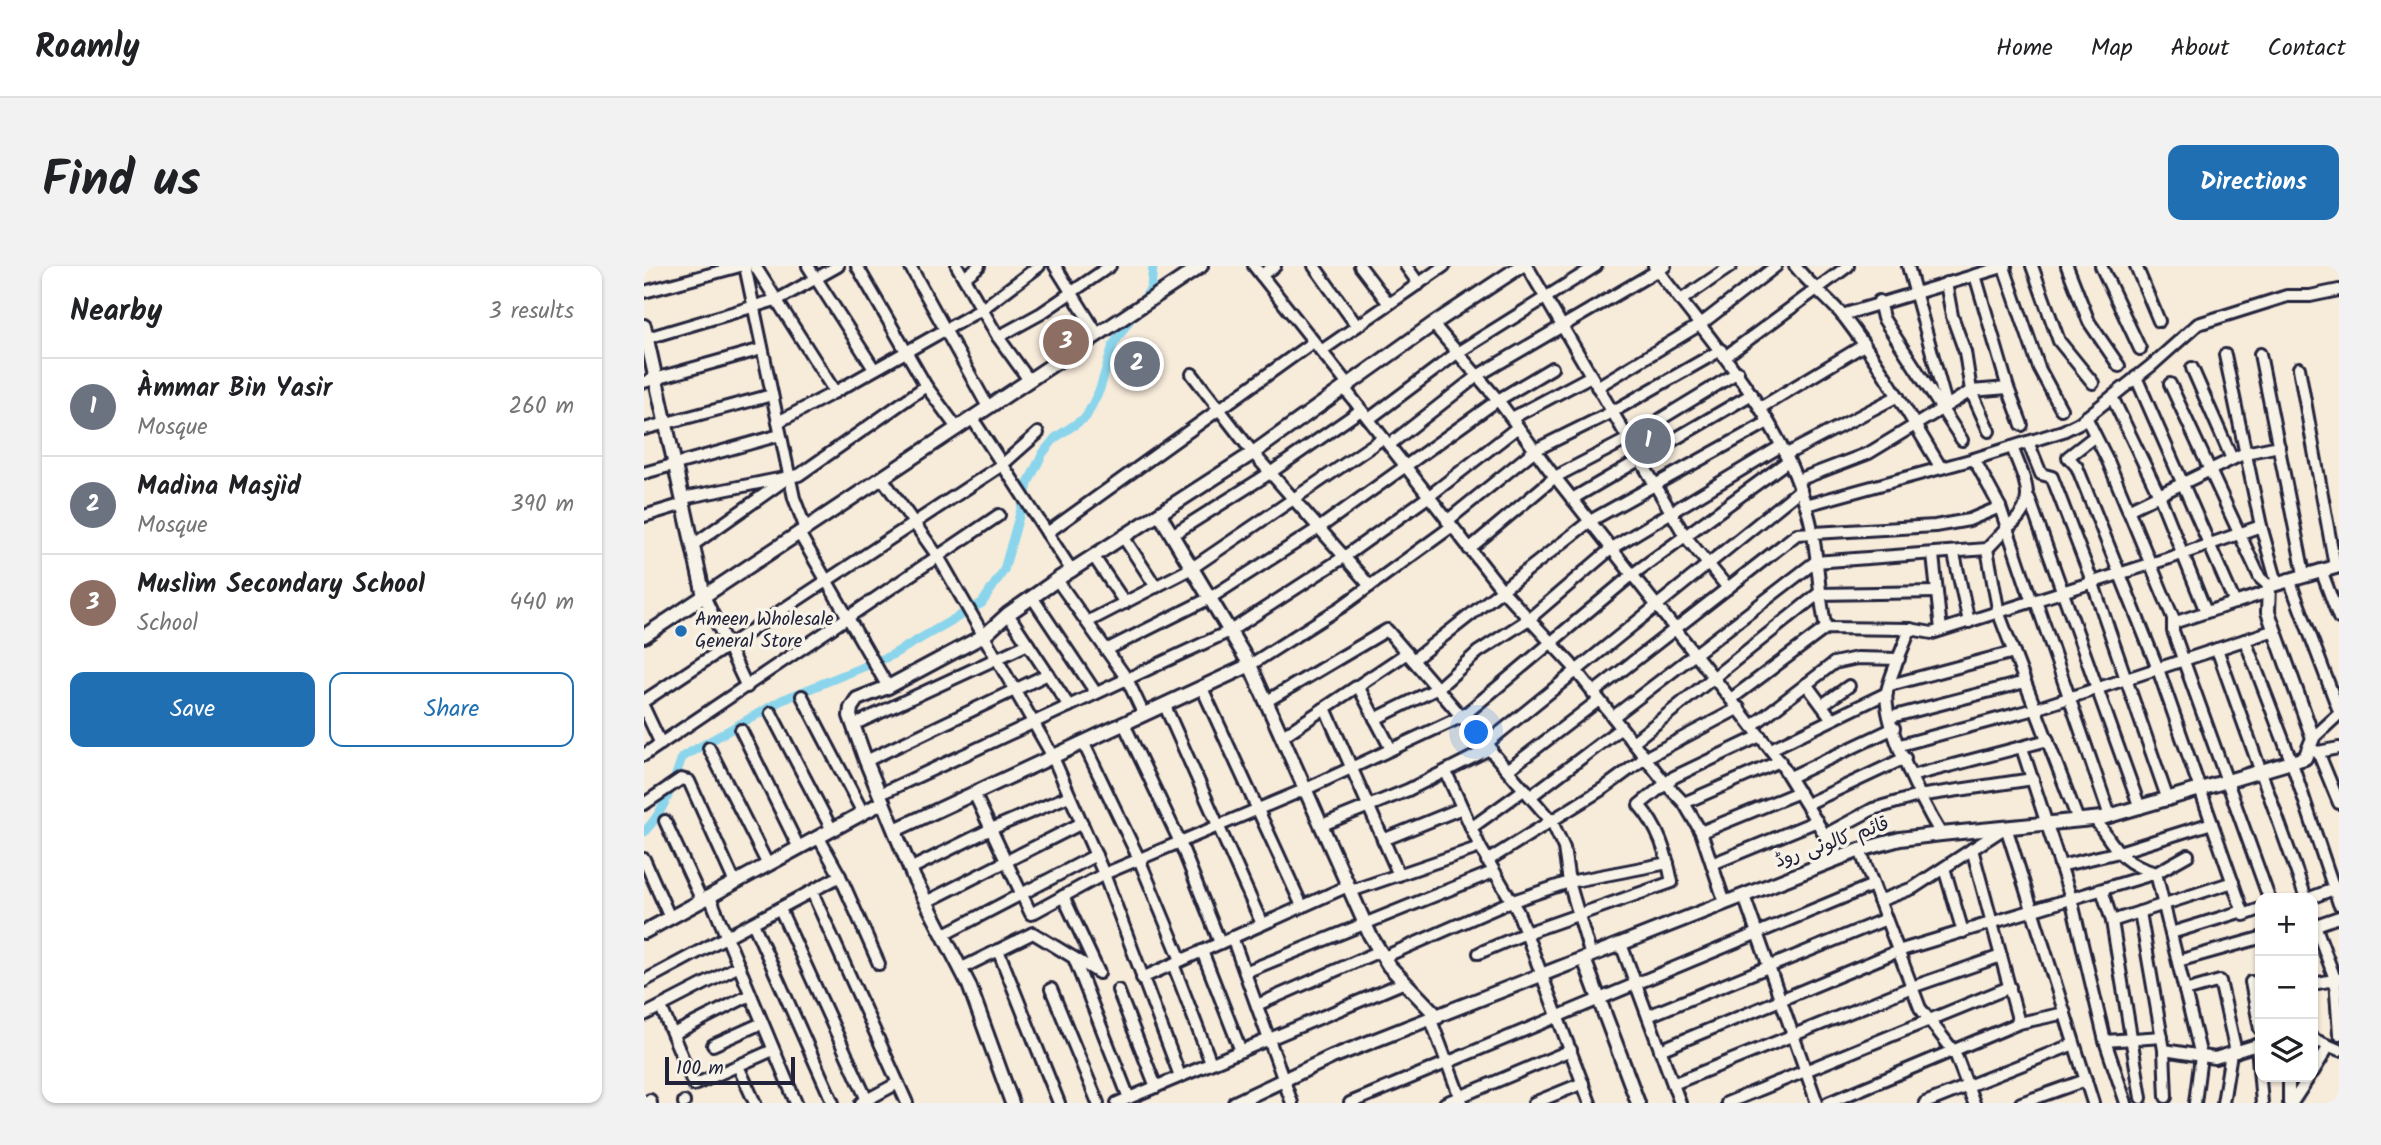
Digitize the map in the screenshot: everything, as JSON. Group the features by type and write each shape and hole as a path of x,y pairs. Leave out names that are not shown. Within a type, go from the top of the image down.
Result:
{"street":[{"path":"644,292 743,266 803,531 826,580 888,687"},
{"path":"755,266 779,299 835,392"},
{"path":"808,266 874,369"},
{"path":"747,687 704,596 666,423 650,380 645,334 779,299 838,266"},
{"path":"857,266 926,386 957,428"},
{"path":"910,266 988,407"},
{"path":"957,266 998,337 1029,380"},
{"path":"964,278 979,266"},
{"path":"778,422 982,309 1039,266"},
{"path":"1055,266 1098,335"},
{"path":"998,337 1110,266"},
{"path":"644,636 1201,266"},
{"path":"1254,266 1469,549 1502,590 1576,671 1666,784 1685,803 1701,832 1725,903"},
{"path":"1261,275 1275,266"},
{"path":"1314,266 1357,326"},
{"path":"1360,266 1389,304"},
{"path":"1406,266 1419,284"},
{"path":"1047,533 1219,408 1317,346 1357,326 1444,266"},
{"path":"1012,1103 960,969 910,869 866,761 853,724 851,708 857,699 888,687 985,635 1008,614 1057,580 1253,453 1504,271 1521,266"},
{"path":"1527,266 1685,536 1728,588"},
{"path":"1171,535 1596,266"},
{"path":"1681,300 1731,266"},
{"path":"1597,387 1701,324 1776,266"},
{"path":"895,830 1250,665 1370,586 1449,524 1535,450 1724,353 1848,266"},
{"path":"1842,314 2005,266 2039,368 2061,409"},
{"path":"2032,266 2059,341 2093,383"},
{"path":"2067,266 2089,322 2119,366"},
{"path":"2101,266 2140,349"},
{"path":"2136,266 2159,321"},
{"path":"1797,267 1815,290 1842,314 1898,396 1941,468"},
{"path":"1912,267 1943,406"},
{"path":"1087,622 1192,568 1386,442 1477,376 1659,268 1738,372 1768,422 1799,484 1812,531 1818,594 1826,628"},
{"path":"1975,275 2008,388 2022,425"},
{"path":"1946,283 1952,316 1965,352 1970,391 1989,431"},
{"path":"1806,505 1974,459 2063,431 2112,397 2190,329 2206,320 2287,296 2310,296 2339,290"},
{"path":"1879,301 1883,318 1943,406 1962,440"},
{"path":"1433,324 1498,400 1572,499 1780,761 1839,859"},
{"path":"1760,408 1864,345"},
{"path":"650,380 762,349"},
{"path":"2260,354 2304,574"},
{"path":"2225,355 2276,585 2339,712 2314,746"},
{"path":"1106,650 1210,598 1406,469 1498,400 1552,368"},
{"path":"2192,368 2232,459"},
{"path":"2173,623 2235,603 2304,574 2337,566 2299,368"},
{"path":"1469,549 1555,477 1628,439 1738,372"},
{"path":"1192,374 1253,453 1370,586"},
{"path":"644,932 819,838 863,813 882,798 1033,723 1230,631 1344,557 1428,497 1515,423 1591,376"},
{"path":"2136,377 2185,482 2235,603"},
{"path":"2170,384 2260,578 2276,585"},
{"path":"644,516 683,501 799,475 926,386"},
{"path":"1322,825 1446,772 1489,745 1708,564 1799,484 1849,463 1970,391 2008,388"},
{"path":"1572,499 1752,394"},
{"path":"644,429 772,395"},
{"path":"1375,719 1438,688 1478,652 1529,619 1612,548 1671,513 1898,396"},
{"path":"2112,397 2158,495 2206,612"},
{"path":"2086,417 2128,510 2173,623 2267,893"},
{"path":"972,418 1072,570"},
{"path":"1283,736 1358,686 1410,657 1590,521 1768,422"},
{"path":"644,701 1002,465 1038,433"},
{"path":"644,472 780,435"},
{"path":"2095,436 2068,457 2077,467 2121,572 2244,915 2255,911"},
{"path":"2028,442 2041,474 2052,477 2092,581 2168,800"},
{"path":"2128,510 2245,453 2279,446"},
{"path":"2012,447 2140,808"},
{"path":"974,793 1031,914 1104,874 1306,789 1463,716 1633,574 1685,536 1785,454"},
{"path":"1974,459 2000,507 2070,697 2110,816"},
{"path":"693,545 789,477"},
{"path":"882,478 939,558 1052,755 1104,874 1180,1076"},
{"path":"1613,717 1815,562 1954,554 1987,549 2025,511 2028,498"},
{"path":"1509,769 1676,629 1797,534 1812,531 1935,526 1969,520 2000,507"},
{"path":"644,755 849,619 999,515"},
{"path":"1160,515 1250,665 1364,922 1382,954 1435,1018 1461,1100"},
{"path":"1245,972 1490,867 1645,758 1735,704 1826,628 1910,629 1932,633 1999,614 2261,526"},
{"path":"1124,538 1156,587"},
{"path":"1987,549 1999,614 2078,820"},
{"path":"1954,554 1969,622"},
{"path":"1933,555 1941,630"},
{"path":"1094,557 1125,603"},
{"path":"2321,570 2339,618"},
{"path":"1057,580 1127,679 1144,715"},
{"path":"2276,585 2268,612 2314,746 2339,803"},
{"path":"1633,742 1818,594 1937,592"},
{"path":"1032,597 1096,693"},
{"path":"1008,614 1069,706"},
{"path":"1910,629 1888,689 1892,723 1918,796 1941,834"},
{"path":"1267,701 1387,630 1489,745 1552,822 1564,848 1569,882 1599,997 1638,1103"},
{"path":"1900,745 2035,709 2275,630"},
{"path":"2245,640 2337,888 2339,904"},
{"path":"853,724 1028,645"},
{"path":"2217,649 2306,893"},
{"path":"1770,748 1888,689 2014,652"},
{"path":"1752,726 1842,660 1899,659"},
{"path":"866,761 1048,674"},
{"path":"1790,776 1892,723 2025,682"},
{"path":"1806,684 1832,719"},
{"path":"1358,686 1391,749"},
{"path":"1822,705 1849,686"},
{"path":"1202,688 1302,906"},
{"path":"802,696 863,813"},
{"path":"1165,706 1262,924"},
{"path":"644,708 661,744"},
{"path":"1325,708 1399,875"},
{"path":"771,713 832,830"},
{"path":"1124,724 1180,842 1220,943"},
{"path":"1471,828 1528,793 1622,728"},
{"path":"741,730 799,848"},
{"path":"1479,953 1526,933 1672,882 1665,845 1652,820 1639,804 1674,777 1760,736"},
{"path":"1911,776 2048,740"},
{"path":"1083,742 1139,859 1211,1063"},
{"path":"2314,746 2339,748"},
{"name":"قائم کالونی روڈ","path":"1235,1103 1283,1078 1860,850 1900,839 2110,816 2292,763 2305,758 2314,746"},
{"path":"709,748 768,865"},
{"path":"2022,748 2071,898 2105,1041 2126,1103"},
{"path":"1807,804 1905,758"},
{"path":"1685,803 1780,761"},
{"path":"1446,772 1480,848 1518,912 1590,1103"},
{"path":"644,804 681,779 689,781 735,883"},
{"path":"1825,835 1872,809 1918,796 2033,779"},
{"path":"1701,832 1799,792"},
{"path":"910,869 991,829 1069,796"},
{"path":"1383,840 1462,808"},
{"path":"2095,819 2133,866 2156,873"},
{"path":"664,821 727,937 796,1103"},
{"path":"1712,864 1817,821"},
{"path":"926,902 1082,823"},
{"path":"2060,866 2119,852 2212,823"},
{"path":"1879,901 1913,888 2006,827 2093,1103"},
{"path":"819,838 840,876 878,964"},
{"path":"1142,978 1302,906 1480,848"},
{"path":"1972,849 2019,1023"},
{"path":"1860,850 1920,1008 1955,1053 1974,1103"},
{"path":"943,934 1096,855"},
{"path":"1660,1050 1898,951 2156,873 2189,855"},
{"path":"644,859 670,918"},
{"path":"1257,1005 1510,902 1569,882 1668,863"},
{"path":"1944,868 1963,932"},
{"path":"2156,873 2201,1056 2195,1103"},
{"path":"644,981 840,876"},
{"path":"2112,921 2233,882"},
{"path":"1350,1103 1558,1014 1873,885"},
{"path":"2318,895 2337,888"},
{"path":"2102,890 2112,921 2141,1098"},
{"path":"811,892 907,1103"},
{"path":"1744,896 1817,1103"},
{"path":"960,969 1033,933 1099,973 1063,897"},
{"path":"780,909 864,1102 898,1083"},
{"path":"2171,933 2243,911"},
{"path":"2140,912 2164,1050 2166,1097"},
{"path":"2318,925 2339,917"},
{"path":"1648,1016 1886,919"},
{"path":"753,923 834,1103"},
{"path":"2318,936 2337,979 2339,1034"},
{"path":"1232,937 1292,1103"},
{"path":"2178,961 2255,939"},
{"path":"1621,944 1680,1103"},
{"path":"998,950 1059,1103"},
{"path":"1202,951 1241,1051"},
{"path":"2318,957 2326,955"},
{"path":"1673,1084 1912,987 2001,956"},
{"path":"1074,958 1129,1098"},
{"path":"644,1015 739,966"},
{"path":"2318,983 2337,979"},
{"path":"2185,991 2220,981 2234,1052 2223,1103"},
{"path":"1117,1103 1405,982"},
{"path":"2251,982 2258,1019"},
{"path":"1727,1103 2010,987"},
{"path":"1051,989 1098,1103"},
{"path":"1118,990 1156,1087"},
{"path":"673,1034 750,995"},
{"path":"661,1007 695,1085 773,1050"},
{"path":"1828,1103 1955,1053 2019,1023 2064,1013"},
{"path":"713,1045 762,1023"},
{"path":"2105,1041 2162,1037"},
{"path":"1925,1103 2074,1044"},
{"path":"2164,1050 2215,1058 2255,1046"},
{"path":"2318,1066 2334,1048"},
{"path":"1445,1103 1461,1100 1571,1050"},
{"path":"738,1066 755,1103"},
{"path":"2021,1103 2086,1080"},
{"path":"2261,1082 2262,1103"},
{"path":"2289,1082 2291,1103"},
{"path":"2291,1103 2306,1082"},
{"path":"1534,1103 1583,1083"}],"waterway":[{"path":"644,832 663,806 682,757 782,700 890,656 982,603 1004,570 1029,481 1043,453 1055,438 1086,417 1100,389 1113,345 1151,288 1153,266"}],"place":[{"name":"Muslim Secondary School","path":"1066,342"},
{"name":"Madina Masjid","path":"1137,364"},
{"name":"Àmmar Bin Yasir","path":"1648,441"},
{"name":"Ameen Wholesale General Store","path":"681,631"}]}
